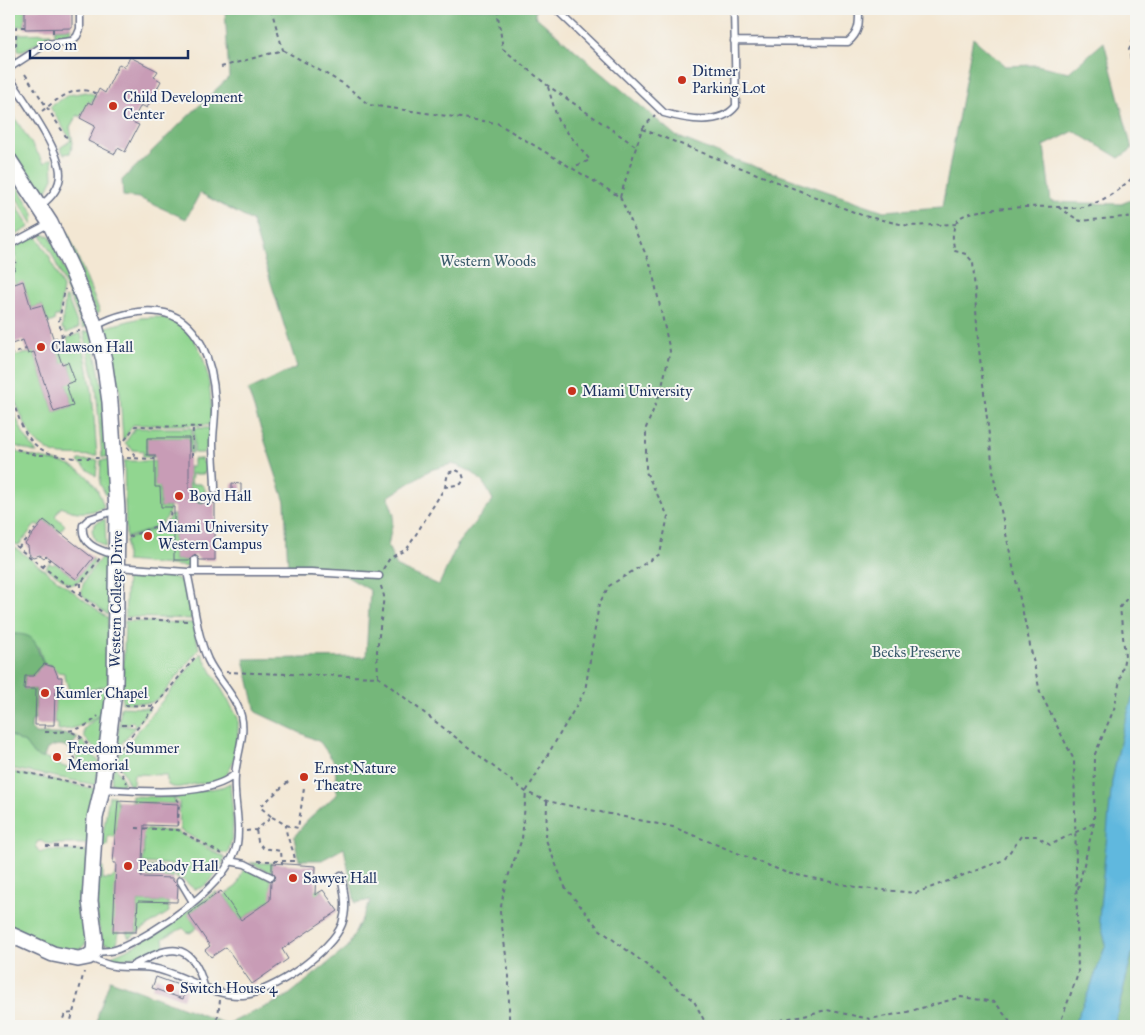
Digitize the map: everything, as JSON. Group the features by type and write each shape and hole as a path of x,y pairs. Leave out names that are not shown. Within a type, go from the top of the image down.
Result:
{"street":[{"name":"Western College Drive","path":"9,160 50,223 72,270 94,326 104,360 110,402 117,510 114,563 115,684 102,789 95,818 92,848 90,901 96,939 91,955"},
{"path":"9,934 53,954 78,959 91,955"}],"lane":[{"path":"9,52 11,66 46,44 72,41 80,29 80,9"},
{"path":"556,9 660,110 681,118 721,118 730,114 736,106 734,9"},
{"path":"734,41 848,42 855,36 859,26 859,9"},
{"path":"9,77 56,155 60,174 51,197 39,206"},
{"path":"9,246 50,223"},
{"path":"94,326 108,320 152,311 165,312 186,322 199,338 212,379 215,401 215,489"},
{"path":"117,510 89,519 83,525 82,532 86,541 114,563 187,572 311,572 379,576"},
{"path":"195,560 195,572"},
{"path":"91,955 116,950 141,937 193,902 211,888 225,871 237,846 235,774 242,731 241,717 214,671 203,647 187,572"},
{"path":"102,789 169,792 217,785 228,781 235,774"},
{"path":"230,860 245,864 271,877"},
{"path":"91,955 112,966 153,968 222,993 241,995 258,993 286,977 326,948 336,936 345,909 341,875"},
{"path":"180,880 193,902"},
{"path":"131,967 164,950 180,951 193,961 204,986"}],"path":[{"path":"271,9 283,50"},
{"path":"498,9 503,49 547,85 637,148"},
{"path":"9,52 16,49 16,27 25,27"},
{"path":"1136,32 1129,50 1136,86"},
{"path":"221,67 283,50 344,84 369,105 497,123 620,197 651,266 670,351 661,391 646,428 646,472 668,516 660,554 609,586 599,604 585,691 526,792 522,839 505,885 500,912 509,977 509,1026"},
{"path":"25,74 68,141"},
{"path":"547,85 558,121 590,160 573,167"},
{"path":"34,116 71,92 87,90 97,94"},
{"path":"620,197 642,129 660,110"},
{"path":"642,129 864,216 909,226 956,224"},
{"path":"1059,1026 1078,974 1074,760 1040,692 994,478 978,341 973,262 966,254 954,251 952,239 956,224 961,217 976,212 1057,207 1073,208 1094,203 1110,196 1136,175"},
{"path":"1057,207 1080,221 1136,216"},
{"path":"9,246 16,264 10,277 12,285"},
{"path":"62,336 59,321 65,289"},
{"path":"54,340 94,326"},
{"path":"9,355 26,349"},
{"path":"9,394 24,430 32,442 49,455"},
{"path":"139,458 123,443 135,426 214,426"},
{"path":"192,457 193,426"},
{"path":"9,447 37,455 49,455 60,458 109,458"},
{"path":"122,458 155,459"},
{"path":"378,677 378,651 384,596 379,576 390,558 407,549 445,486 448,473 456,470 462,473 464,479 461,484 445,486"},
{"path":"125,539 166,522 170,517 170,507"},
{"path":"18,548 34,528"},
{"path":"9,541 107,616"},
{"path":"44,568 50,559"},
{"path":"68,586 81,583 114,563"},
{"path":"81,583 81,596"},
{"path":"1077,894 1094,824 1095,754 1114,710 1125,656 1120,607 1136,587"},
{"path":"123,619 198,621"},
{"path":"120,748 203,647"},
{"path":"214,671 378,677 526,792 546,801 673,827 787,873 861,888 916,892 1004,860 1021,836 1036,836 1050,845 1094,824"},
{"path":"62,684 66,685 68,692"},
{"path":"55,695 68,692 85,694 115,684"},
{"path":"120,705 156,706"},
{"path":"45,725 44,732 72,732 84,727 100,713"},
{"path":"118,724 132,724"},
{"path":"72,732 81,737 99,758"},
{"path":"72,768 75,760 72,750 81,737"},
{"path":"118,767 131,790"},
{"path":"9,769 102,789"},
{"path":"290,780 260,807 286,825 298,828 304,788"},
{"path":"173,796 179,802 178,830"},
{"path":"546,801 546,840 565,887 599,930 694,1002 706,1026"},
{"path":"238,831 256,830 272,817"},
{"path":"257,861 295,861 294,850 286,838 286,825"},
{"path":"136,828 178,830 230,860"},
{"path":"256,830 259,844 266,849 282,851 282,862"},
{"path":"46,846 92,848"},
{"path":"143,865 174,866 174,879 180,880"},
{"path":"73,1026 70,1024 91,955"},
{"path":"213,1026 218,1016 222,993"},
{"path":"725,1026 776,1021 828,1010 870,1019 907,1012 960,997 995,1002 1012,1026"},
{"path":"60,1026 65,1014 73,1013"}],"green space":[{"path":"9,9 25,9 25,26 14,26 13,47"},
{"name":"Miami University","path":"225,9 535,9 535,16 676,136 730,158 884,211 942,207 973,38 1005,66 1036,65 1069,72 1104,42 1132,149 1119,158 1074,131 1044,146 1051,202 1121,204 1136,198 1136,1026 97,1026 98,1014 110,980 227,1024 285,998 348,947 371,900 355,903 344,848 322,860 299,860 294,837 306,822 337,794 335,763 320,742 256,712 244,659 366,657 370,590 337,571 288,570 285,502 248,390 297,367 252,221 200,193 186,219 139,198 123,196 122,180 229,77","holes":["452,464 467,469 477,476 493,500 458,543 439,585 397,567 388,546 394,515 388,497 430,470"]},
{"path":"72,28 69,36 55,36 55,29"},
{"path":"51,33 51,36 24,50 18,51 18,34"},
{"path":"86,92 96,95 81,117 77,115 70,127 73,143 70,153 64,154 60,148 71,140 50,107 68,95"},
{"path":"9,109 44,163 52,158 53,178 45,194 37,194 9,149"},
{"path":"9,172 34,214 33,224 9,186"},
{"path":"9,193 30,227 9,239"},
{"path":"67,231 99,313 96,314 63,235"},
{"path":"40,234 50,236 89,326 83,328 52,254"},
{"path":"36,235 49,256 63,288 59,316 55,316 54,321 48,323 42,305 31,308 23,282 15,284 13,277 17,263 14,248"},
{"path":"67,297 79,328 66,333 62,329 65,298"},
{"path":"156,317 173,321 186,329 195,342 203,358 207,375 210,392 211,425 133,425 123,441 120,392 106,327 140,318"},
{"path":"91,331 103,392 108,457 102,457 96,387 84,332"},
{"path":"81,333 92,391 97,456 52,453 35,441 9,388 9,357 34,352 54,412 73,406 66,384 74,380 69,363 62,364 57,351 67,349 65,343 68,342 67,338"},
{"path":"9,401 24,435 37,453 9,444"},
{"path":"135,428 192,428 192,453 189,453 189,438 147,438 147,455 155,455 155,457 143,457 143,451 133,450 125,443"},
{"path":"194,428 211,428 209,445 203,453 194,453"},
{"path":"9,449 78,469 97,490 104,507 82,512 61,507 55,516 65,525 60,531 44,520 40,526 36,524 17,545 9,539"},
{"path":"193,459 202,459 202,462 209,464 209,469 203,474 192,474 191,484 201,484 205,489 203,503 197,503 197,489 189,489 189,467 193,467"},
{"path":"79,460 98,460 96,476 78,462"},
{"path":"101,460 109,460 110,495 106,495 100,484"},
{"path":"124,461 155,461 155,486 160,487 160,507 170,507 165,520 160,524 147,531 126,538"},
{"path":"171,515 174,515 174,560 192,560 191,567 126,561 126,540 165,524"},
{"path":"105,519 105,547 95,540 92,530 96,523"},
{"path":"9,543 108,618 108,685 80,693 69,691 64,673 57,672 51,665 44,664 38,646 14,634 9,636"},
{"path":"102,556 107,559 106,578 110,578 108,615 82,595 85,579"},
{"path":"93,558 94,563 81,581 71,585 46,568 49,563 53,565 55,563 76,579"},
{"path":"127,574 157,574 180,580 187,592 192,619 125,617"},
{"path":"125,621 193,623 199,649 160,698 150,703 122,703"},
{"path":"14,634 28,636 32,639 44,664 38,669 36,676 25,676 24,689 36,689 35,720 32,721 31,728 35,734 68,734 78,738 69,749 58,745 47,749 43,759 34,755 25,743 9,735 9,636"},
{"path":"201,653 238,718 236,751 230,768 221,779 185,787 168,785 166,775 134,774 133,784 130,786 116,758"},
{"path":"108,689 106,705 97,716 79,727 58,730 58,723 54,722 55,696 65,693 84,695"},
{"path":"121,707 150,708 116,751 119,725 133,727 135,725 132,721 129,724 119,724"},
{"path":"106,709 100,755 84,737 84,729"},
{"path":"9,735 25,743 34,755 50,759 53,763 74,770 77,760 74,752 82,740 99,762 96,785 9,768"},
{"path":"114,764 125,783 122,783 122,785 111,784"},
{"path":"9,771 96,789 92,794 88,844 46,844 41,841 37,842 36,847 40,853 46,850 88,851 87,940 82,948 63,950 51,947 9,928"},
{"path":"230,783 233,828 227,854 214,850 180,830 179,802 172,795 222,787"},
{"path":"109,796 114,796 117,800 118,816 114,837 108,836 107,846 101,846"},
{"path":"132,796 173,797 177,804 131,802"},
{"path":"136,829 176,831 225,858 217,873 209,882 204,886 194,889 182,879 176,878 176,865 143,863 144,839 135,839"},
{"path":"250,863 272,863 272,873"},
{"path":"140,866 173,868 173,878 140,877"},
{"path":"100,867 103,867 103,879 111,879 116,874 119,932 117,943 113,946 103,943 98,924 96,878 100,878"},
{"path":"244,868 271,879 271,888 323,890 301,905 279,894 241,920 224,895 237,886"},
{"path":"215,892 218,893 188,914 197,928 190,933 183,928 163,938 164,947 118,961 112,958 112,956 138,944"},
{"path":"138,901 168,902 169,912 129,938 126,932 136,932"}],"water":[{"path":"1136,686 1136,939 1114,1026 1073,1026 1091,986 1106,944 1099,918 1112,781 1123,729"}],"building":[{"path":"25,9 72,9 72,28 25,29"},
{"name":"Child Development Center","path":"130,57 158,71 154,77 161,81 147,108 141,105 132,122 139,125 125,152 118,148 115,154 88,141 95,126 80,118 88,102 92,104 99,89 105,93 119,64 125,67"},
{"name":"Clawson Hall","path":"23,281 31,308 42,305 62,364 68,362 75,381 66,384 73,406 54,412 34,352 28,354 23,340 9,345 9,286"},
{"name":"Boyd Hall","path":"147,438 189,438 189,489 197,489 197,503 215,503 215,560 200,560 195,555 190,560 174,560 174,507 161,507 160,487 155,487 155,455 147,455"},
{"path":"232,483 241,484 241,494 232,493"},
{"path":"44,520 93,558 76,579 46,556 44,558 40,555 33,557 29,554 28,546 25,544"},
{"name":"Kumler Chapel","path":"44,664 54,667 58,677 62,677 61,692 55,692 54,725 35,725 36,689 24,689 25,676 33,676"},
{"name":"Peabody Hall","path":"118,801 178,804 177,826 144,825 141,877 173,878 173,881 178,886 177,902 138,901 136,932 113,932 116,863 113,863"},
{"path":"272,863 316,866 315,895 323,890 338,911 282,949 288,959 252,984 226,947 211,957 205,950 210,946 188,914 221,891 241,920 270,900 271,882 276,877 272,872"},
{"name":"Switch House 4","path":"156,977 187,988 183,999 152,988"}],"place":[{"name":"Ditmer Parking Lot","path":"682,80"},
{"name":"Child Development Center","path":"113,106"},
{"name":"Clawson Hall","path":"41,347"},
{"name":"Miami University","path":"572,391"},
{"name":"Boyd Hall","path":"179,496"},
{"name":"Miami University Western Campus","path":"148,536"},
{"name":"Kumler Chapel","path":"45,693"},
{"name":"Freedom Summer Memorial","path":"57,757"},
{"name":"Ernst Nature Theatre","path":"304,777"},
{"name":"Peabody Hall","path":"128,866"},
{"name":"Sawyer Hall","path":"293,878"},
{"name":"Switch House 4","path":"170,988"}],"park label":[{"name":"Western Woods","path":"488,261"},
{"name":"Becks Preserve","path":"916,652"}]}
